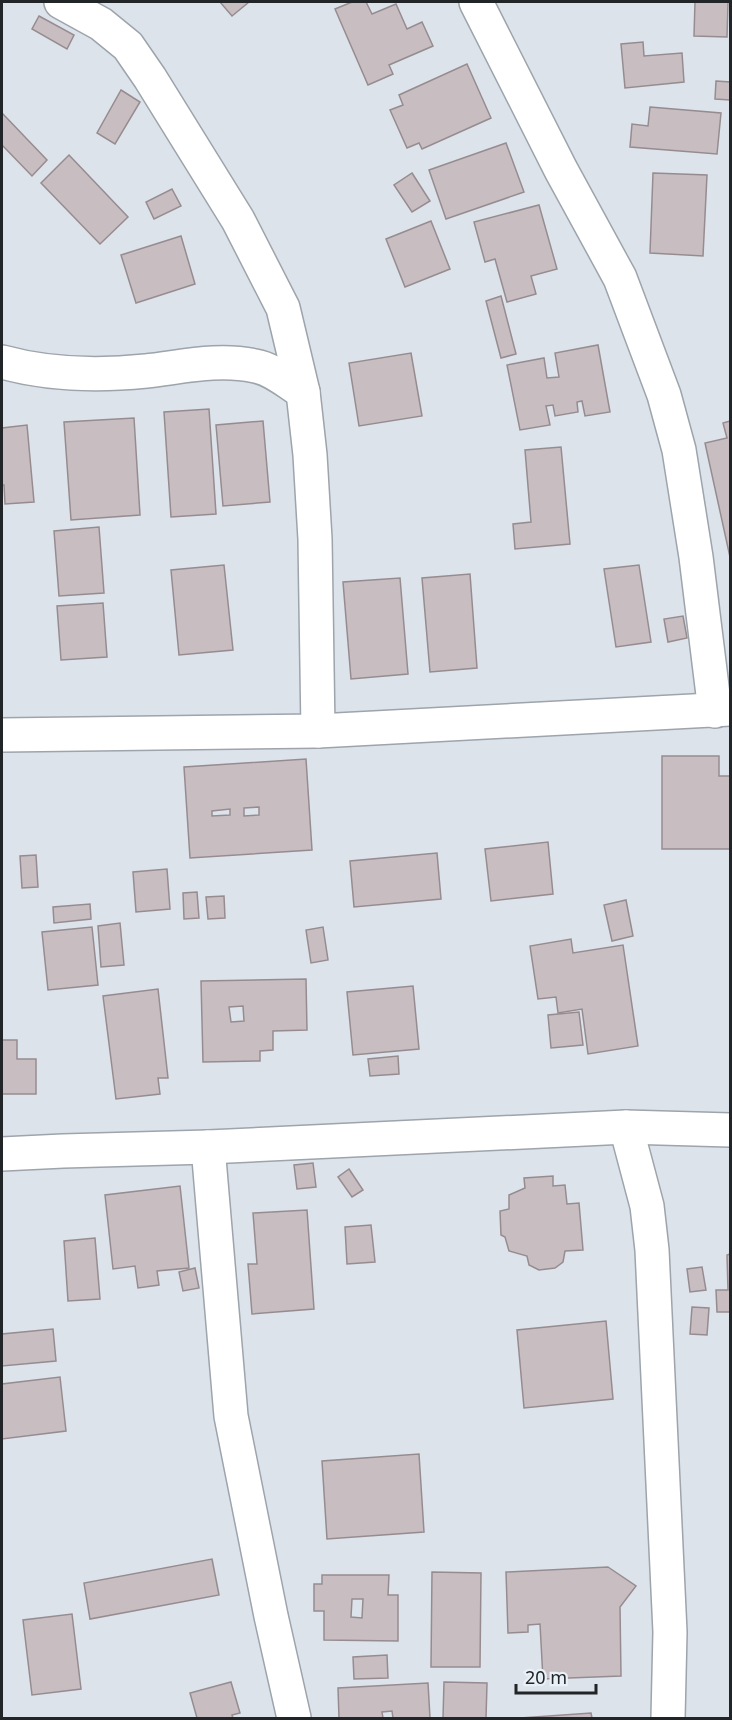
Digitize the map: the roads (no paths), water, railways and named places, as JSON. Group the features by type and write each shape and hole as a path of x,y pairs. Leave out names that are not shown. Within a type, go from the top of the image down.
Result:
{"street":[{"path":"61,2 101,24 128,46 238,220 283,308 303,393 310,455 315,539 318,731"},
{"path":"2,735 318,731 723,710 679,450 664,395 620,278 561,170 476,2"},
{"path":"2,362 30,370 80,374 139,372 208,363 255,366 272,372 303,393"},
{"path":"2,1154 63,1150 208,1148 626,1127 730,1130"},
{"path":"626,1127 647,1206 652,1250 670,1632 668,1719"},
{"path":"208,1148 231,1416 294,1719"}]}
